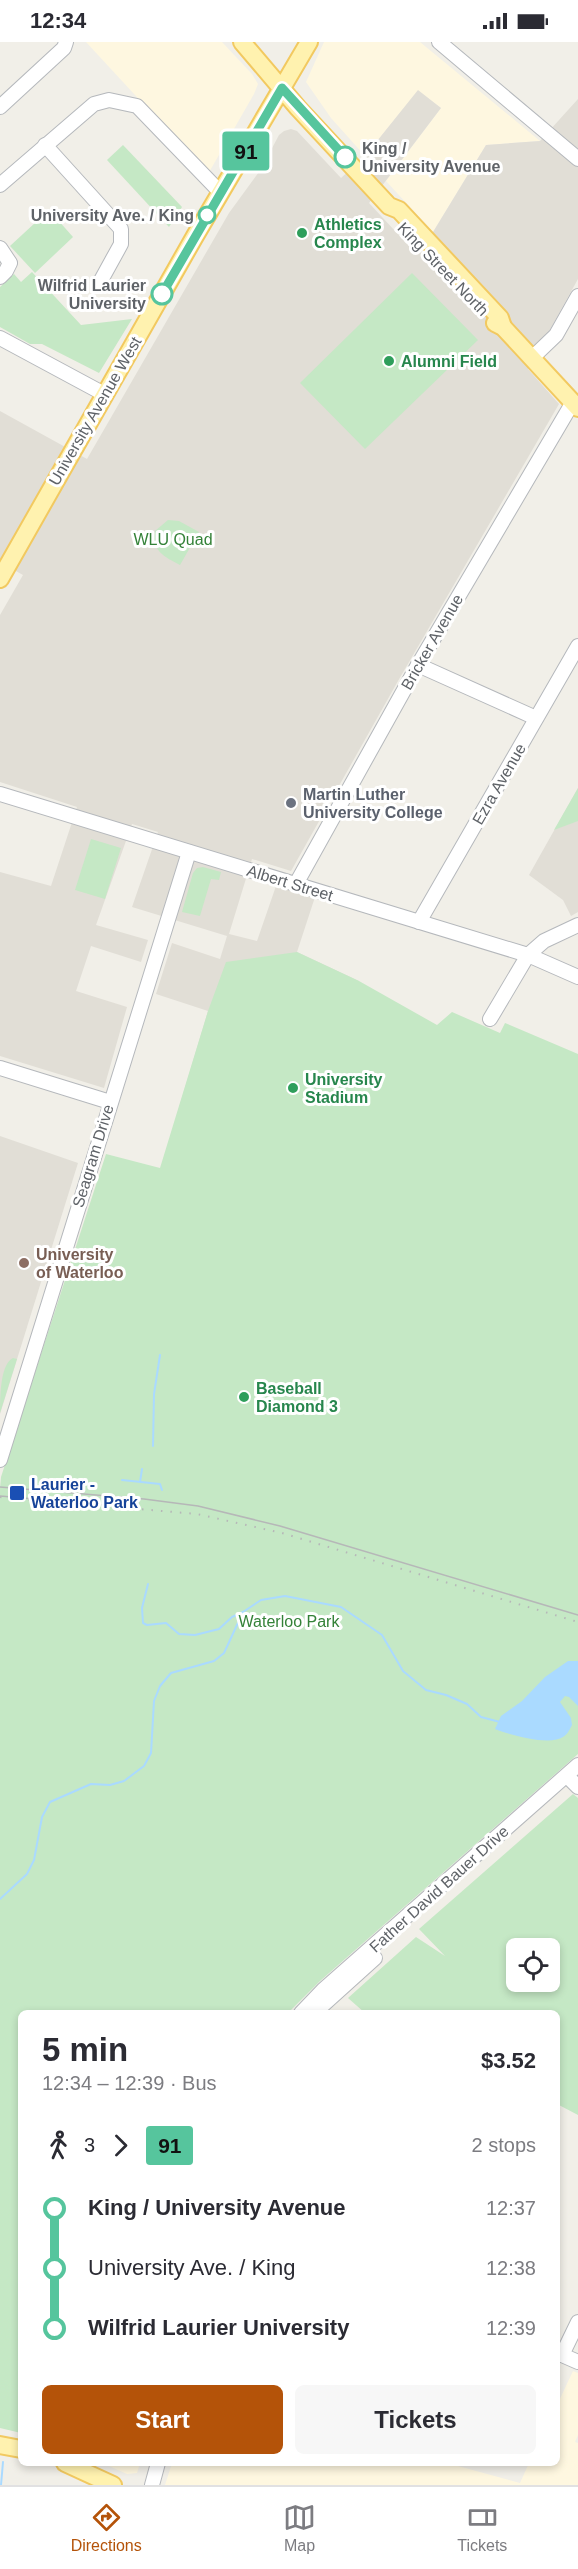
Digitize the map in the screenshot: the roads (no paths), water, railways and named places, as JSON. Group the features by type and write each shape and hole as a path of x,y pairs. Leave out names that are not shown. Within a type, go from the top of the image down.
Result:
{"main road":[{"name":"King Street North","path":"242,42 389,206 399,210 500,318 503,327 575,405"},
{"name":"University Avenue West","path":"0,579 220,192 309,42"},
{"path":"0,2445 18,2449"},
{"path":"72,2466 113,2485"}],"street":[{"path":"0,107 64,48 66,42"},
{"path":"439,42 578,159"},
{"path":"0,185 93,104 101,100 137,106 220,192"},
{"path":"45,146 121,229 122,244 99,284"},
{"path":"0,248 10,262 0,277"},
{"path":"532,358 556,335 578,296"},
{"path":"0,338 106,395"},
{"name":"Bricker Avenue","path":"296,884 418,665 575,405"},
{"name":"Ezra Avenue","path":"419,922 578,646"},
{"path":"418,665 536,718"},
{"name":"Albert Street","path":"0,794 528,955 578,977"},
{"name":"Seagram Drive","path":"0,1460 189,852"},
{"path":"490,1019 528,955 544,941 578,925"},
{"path":"0,1068 110,1102"},
{"name":"Father David Bauer Drive","path":"317,2010 574,1781 578,1765"},
{"name":"Father David Bauer Drive","path":"303,2010 323,1990 574,1781"},
{"path":"578,2322 562,2355 578,2362"},
{"path":"152,2485 157,2466"}],"water":[{"path":"568,1661 578,1661 578,1706 565,1696 560,1702 571,1718 572,1725 566,1735 557,1739 540,1740 520,1737 495,1729 501,1716 522,1701 545,1677"}],"waterway":[{"path":"153,1446 154,1394 160,1355"},
{"path":"140,1482 142,1469"},
{"path":"122,1480 160,1484 162,1490"},
{"path":"148,1584 142,1608 143,1623 147,1625 166,1623 179,1634 195,1635 219,1629 232,1617 243,1612"},
{"path":"0,1899 27,1874 34,1860 42,1817 50,1802 91,1784 110,1785 124,1781 144,1766 151,1753 154,1701 160,1686 171,1673 214,1661 224,1653 243,1612 261,1600 285,1596 341,1607 382,1635 403,1671 426,1690 467,1704 481,1717 500,1722"},
{"path":"1,2485 3,2462"}],"tram line":[{"path":"0,1487 144,1499 198,1506 280,1526 578,1615"},
{"path":"0,1496 116,1506"}],"railway":[{"path":"0,1497 197,1514 282,1533 578,1622"}],"place":[{"name":"King / University Avenue","path":"345,157"},
{"name":"University Ave. / King","path":"207,215"},
{"name":"Athletics Complex","path":"302,233"},
{"name":"Wilfrid Laurier University","path":"162,294"},
{"name":"Alumni Field","path":"389,361"},
{"name":"Martin Luther University College","path":"291,803"},
{"name":"University Stadium","path":"293,1088"},
{"name":"University of Waterloo","path":"24,1263"},
{"name":"Baseball Diamond 3","path":"244,1397"},
{"name":"Laurier - Waterloo Park","path":"17,1493"}],"park label":[{"name":"WLU Quad","path":"173,539"},
{"name":"Waterloo Park","path":"289,1621"}]}
